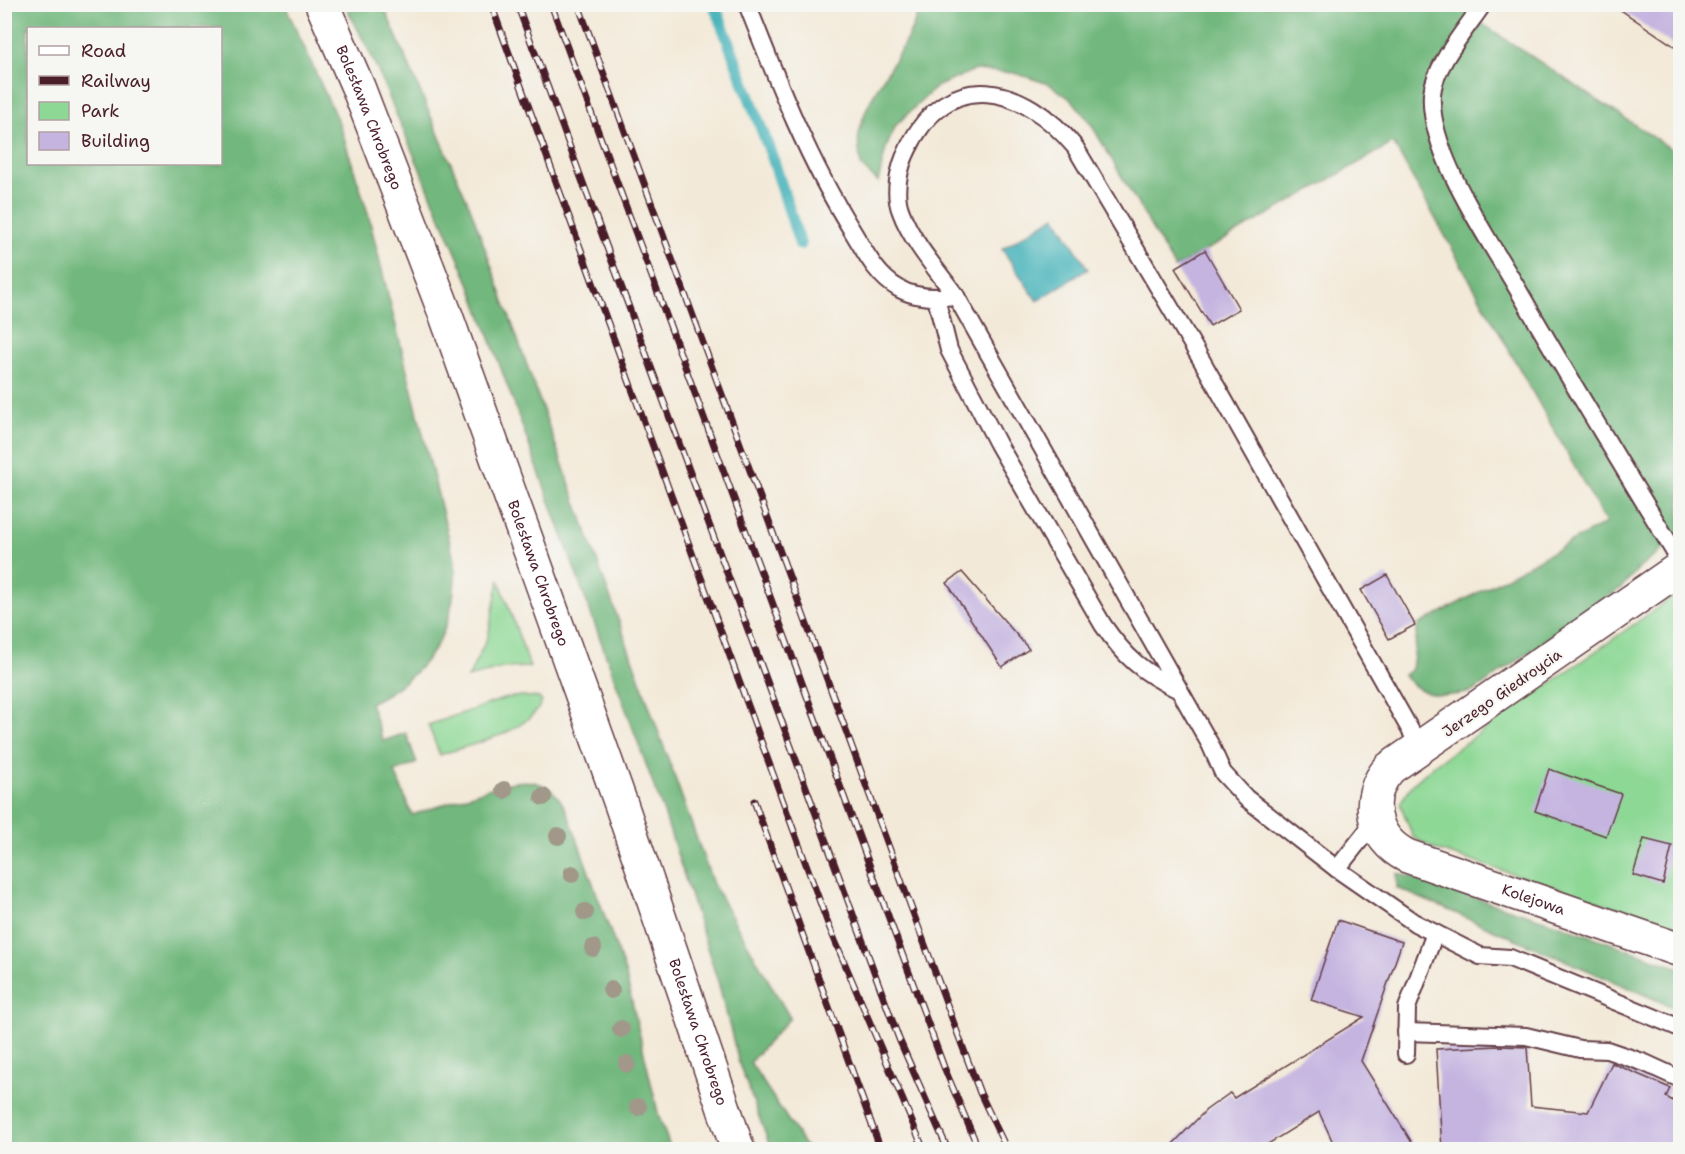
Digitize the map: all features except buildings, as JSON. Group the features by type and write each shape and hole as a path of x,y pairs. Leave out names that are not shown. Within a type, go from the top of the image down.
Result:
{"street":[{"name":"Bolesława Chrobrego","path":"322,4 358,87 446,313 648,881 738,1149"},
{"name":"Jerzego Giedroycia","path":"1382,832 1375,798 1382,777 1390,768 1421,749 1680,567"},
{"name":"Kolejowa","path":"1382,832 1396,851 1433,866 1680,950"}],"lane":[{"path":"747,4 803,141 831,198 872,263 899,289 936,298 956,296"},
{"path":"1483,4 1442,66 1433,86 1432,107 1450,170 1586,408 1680,561"},
{"path":"1421,749 1202,361 1075,147 1056,124 1034,108 1005,97 984,93 961,96 943,103 928,116 904,158 897,185 900,211 956,296 1210,744 1223,773 1246,798 1337,869 1416,923 1480,956 1510,958 1680,1028"},
{"path":"936,298 949,350 999,444 1103,625 1120,649 1146,674 1177,689"},
{"path":"1337,869 1382,832"},
{"path":"1406,1054 1407,1008 1436,933"},
{"path":"1406,1032 1442,1031 1526,1036 1580,1049 1607,1050 1646,1063 1680,1079"}],"green space":[{"path":"5,4 285,5 340,126 367,210 455,563 451,609 445,629 435,647 423,664 408,678 370,703 383,741 406,733 417,763 395,772 412,815 516,782 541,784 552,790 561,801 569,817 625,972 659,1117 671,1149 5,1149"},
{"path":"345,5 383,5 472,212 713,884 790,1018 750,1062 807,1149 771,1149 739,1063 719,985 665,816 473,292 370,53"},
{"path":"920,5 1454,5 1680,155 1680,536 1637,570 1621,588 1474,691 1454,695 1436,695 1419,689 1404,675 1412,669 1418,625 1606,523 1393,143 1175,268 1091,124 1073,101 1049,84 1014,73 975,70 936,87 896,125 886,148 878,182 861,166 859,134 871,100 908,38"},
{"path":"499,580 530,667 502,668 468,678 488,636"},
{"path":"1680,592 1680,932 1581,895 1436,850 1413,837 1400,803 1412,785 1434,765"},
{"path":"522,696 539,698 542,702 524,723 482,742 440,755 428,725 506,698"},
{"path":"1397,873 1557,924 1680,968 1680,1010 1397,888"}],"water":[{"path":"1055,216 1088,269 1037,301 1002,249"}],"waterway":[{"path":"714,4 773,159 800,244"}],"railway":[{"path":"491,4 828,924 924,1150"},
{"path":"517,4 899,1039 948,1150"},
{"path":"551,4 944,1067 979,1150"},
{"path":"578,4 953,1021 980,1093 1007,1150"},
{"path":"754,801 881,1150"}]}
